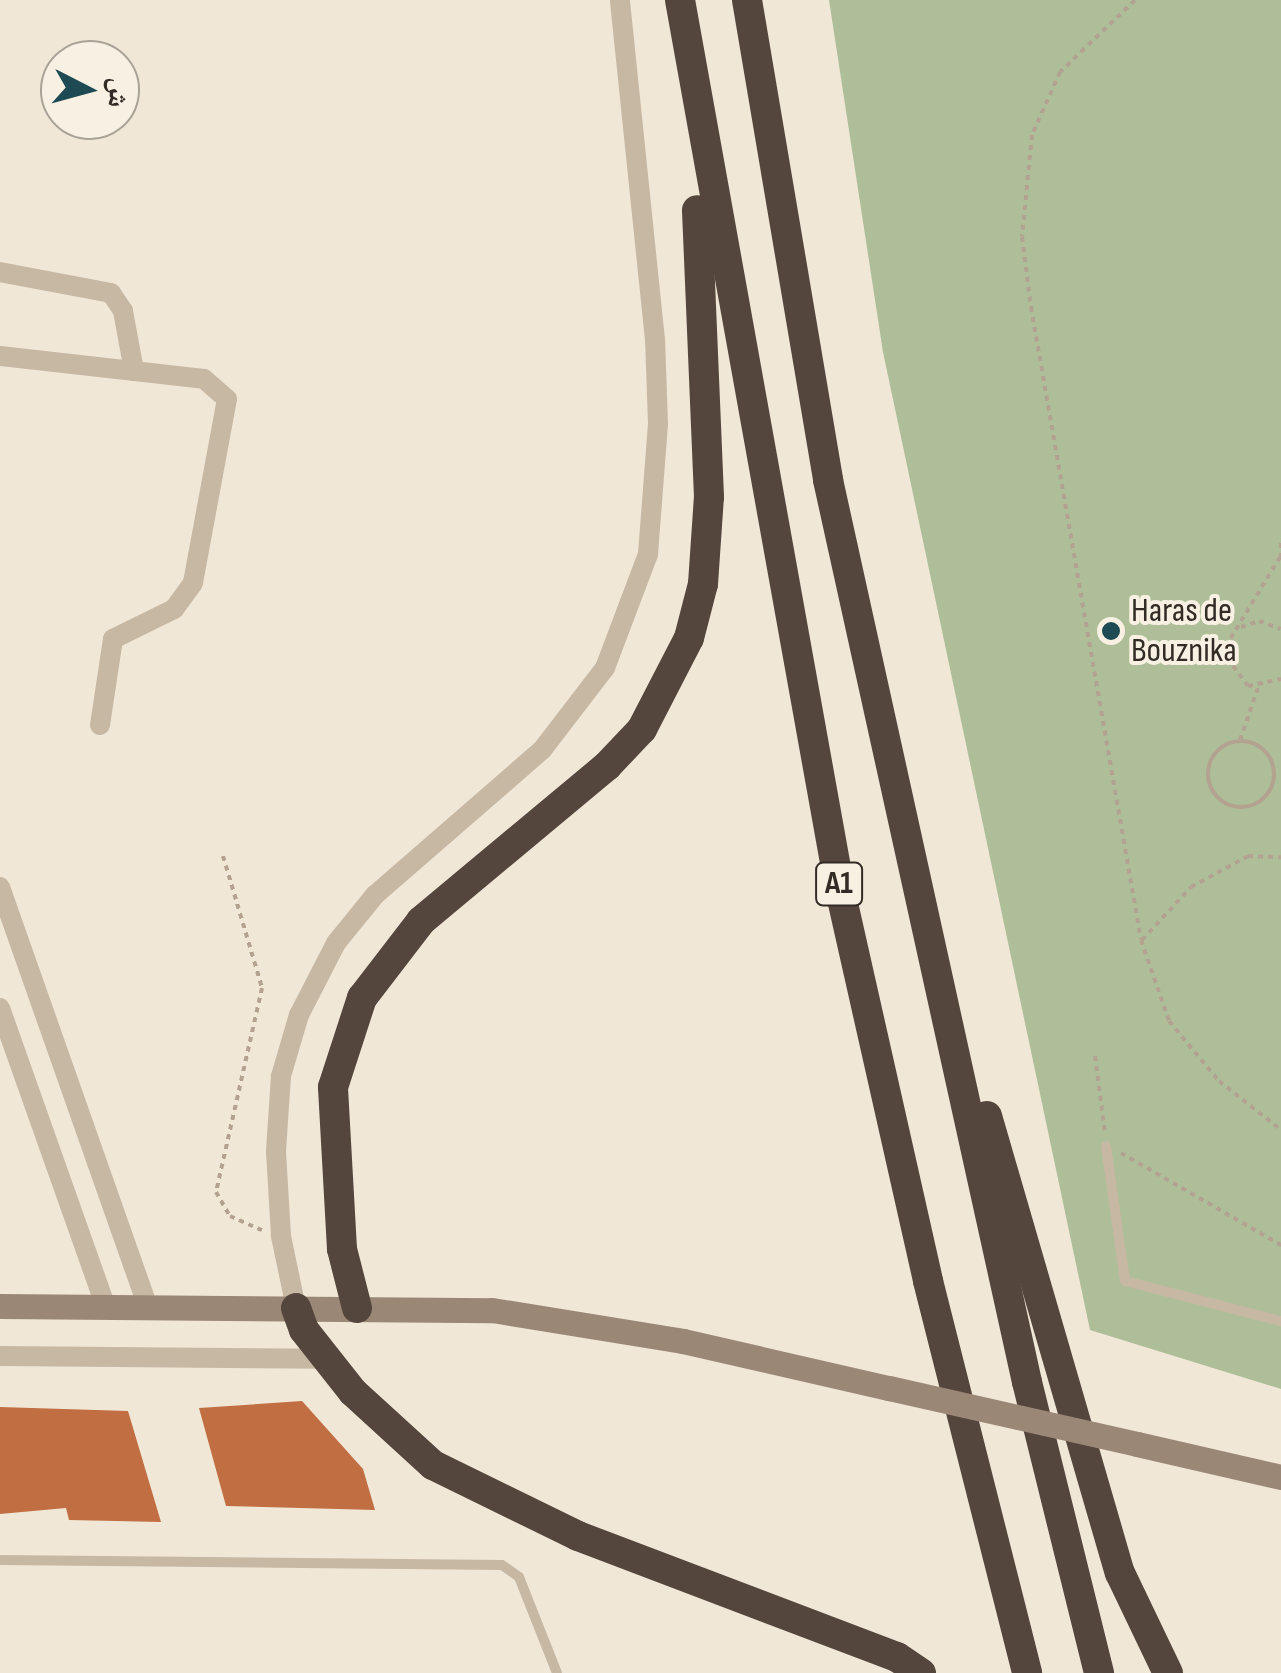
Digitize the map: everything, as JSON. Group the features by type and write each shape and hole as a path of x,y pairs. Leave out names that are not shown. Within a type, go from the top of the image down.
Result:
{"highway":[{"name":"A1","path":"680,0 691,88 840,890 928,1282 1026,1673"},
{"name":"A1","path":"746,0 828,480 905,836 1099,1673"},
{"path":"356,1308 342,1249 332,1104 343,1042 362,998 420,921 607,766 642,728 689,638 703,584 708,496 691,88"},
{"path":"905,836 1120,1574 1168,1673"},
{"path":"296,1308 327,1359 386,1425 433,1465 490,1498 897,1658 921,1673"}],"street":[{"path":"296,1308 281,1236 276,1150 281,1076 299,1015 336,944 375,896 542,750 605,668 648,554 658,424 655,340 620,0"},
{"path":"0,272 111,293 123,311 134,371"},
{"path":"0,356 212,382 224,393 228,414 189,593 174,609 114,639 100,725"},
{"path":"0,887 6,925 148,1308"},
{"path":"0,1008 106,1307"},
{"path":"0,1306 492,1310 576,1321 1281,1477"},
{"path":"0,1356 327,1359"}],"lane":[{"path":"1106,1146 1126,1282 1281,1322"},
{"path":"0,1560 502,1565 519,1577 557,1673"}],"path":[{"path":"1136,0 1060,72 1032,135 1022,237 1141,940 1169,1021 1219,1082 1281,1130"},
{"path":"1281,543 1280,560 1241,627 1229,640 1229,667 1240,681 1258,688 1281,679"},
{"path":"1241,627 1258,621 1281,630"},
{"path":"1240,740 1258,688"},
{"path":"1240,740 1265,751 1278,778 1266,795 1250,806 1230,805 1215,794 1211,760 1222,746 1240,740"},
{"path":"223,856 262,988 216,1192 230,1216 281,1236"},
{"path":"1141,940 1191,886 1248,856 1281,856"},
{"path":"1095,1056 1106,1146 1281,1245"}],"green space":[{"name":"Haras de Bouznika","path":"829,0 1281,0 1281,1389 1090,1330 883,352"}],"building":[{"path":"302,1401 363,1469 375,1510 226,1506 199,1408"},
{"path":"0,1407 128,1411 161,1522 69,1520 66,1508 0,1514"}],"place":[{"name":"Haras de Bouznika","path":"1111,631"}]}
